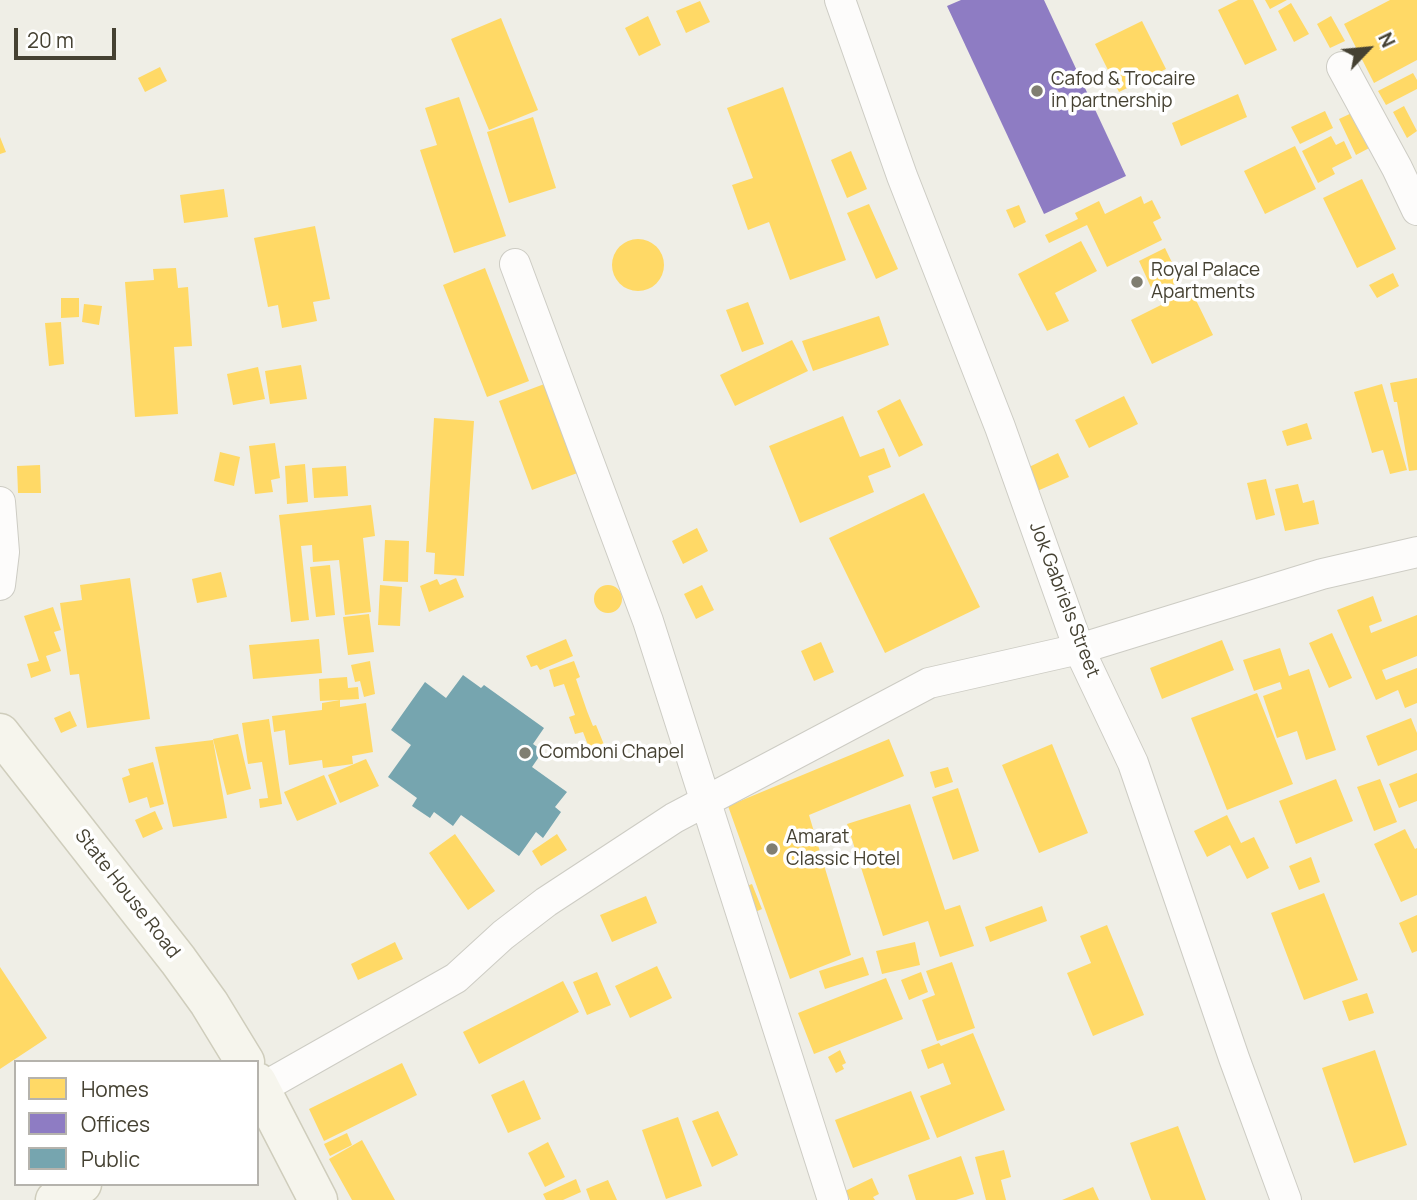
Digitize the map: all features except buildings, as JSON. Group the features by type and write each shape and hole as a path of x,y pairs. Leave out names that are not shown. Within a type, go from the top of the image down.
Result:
{"main road":[{"name":"State House Road","path":"0,733 178,960 244,1060"},
{"name":"State House Road","path":"259,1085 317,1200"},
{"path":"55,1200 79,1186"}],"street":[{"name":"Jok Gabriels Street","path":"840,0 902,176 1000,427 1079,649 1133,763 1234,1058 1286,1200"},
{"path":"1342,67 1397,168 1417,211"},
{"path":"514,264 640,597 833,1200"},
{"path":"0,502 4,552 0,585"},
{"path":"259,1075 456,978 503,935 546,902 674,818 929,683 1079,649 1322,573 1417,552"}],"place":[{"name":"Cafod & Trocaire in partnership","path":"1037,91"},
{"name":"Royal Palace Apartments","path":"1137,282"},
{"name":"Comboni Chapel","path":"525,753"},
{"name":"Amarat Classic Hotel","path":"772,849"}]}
